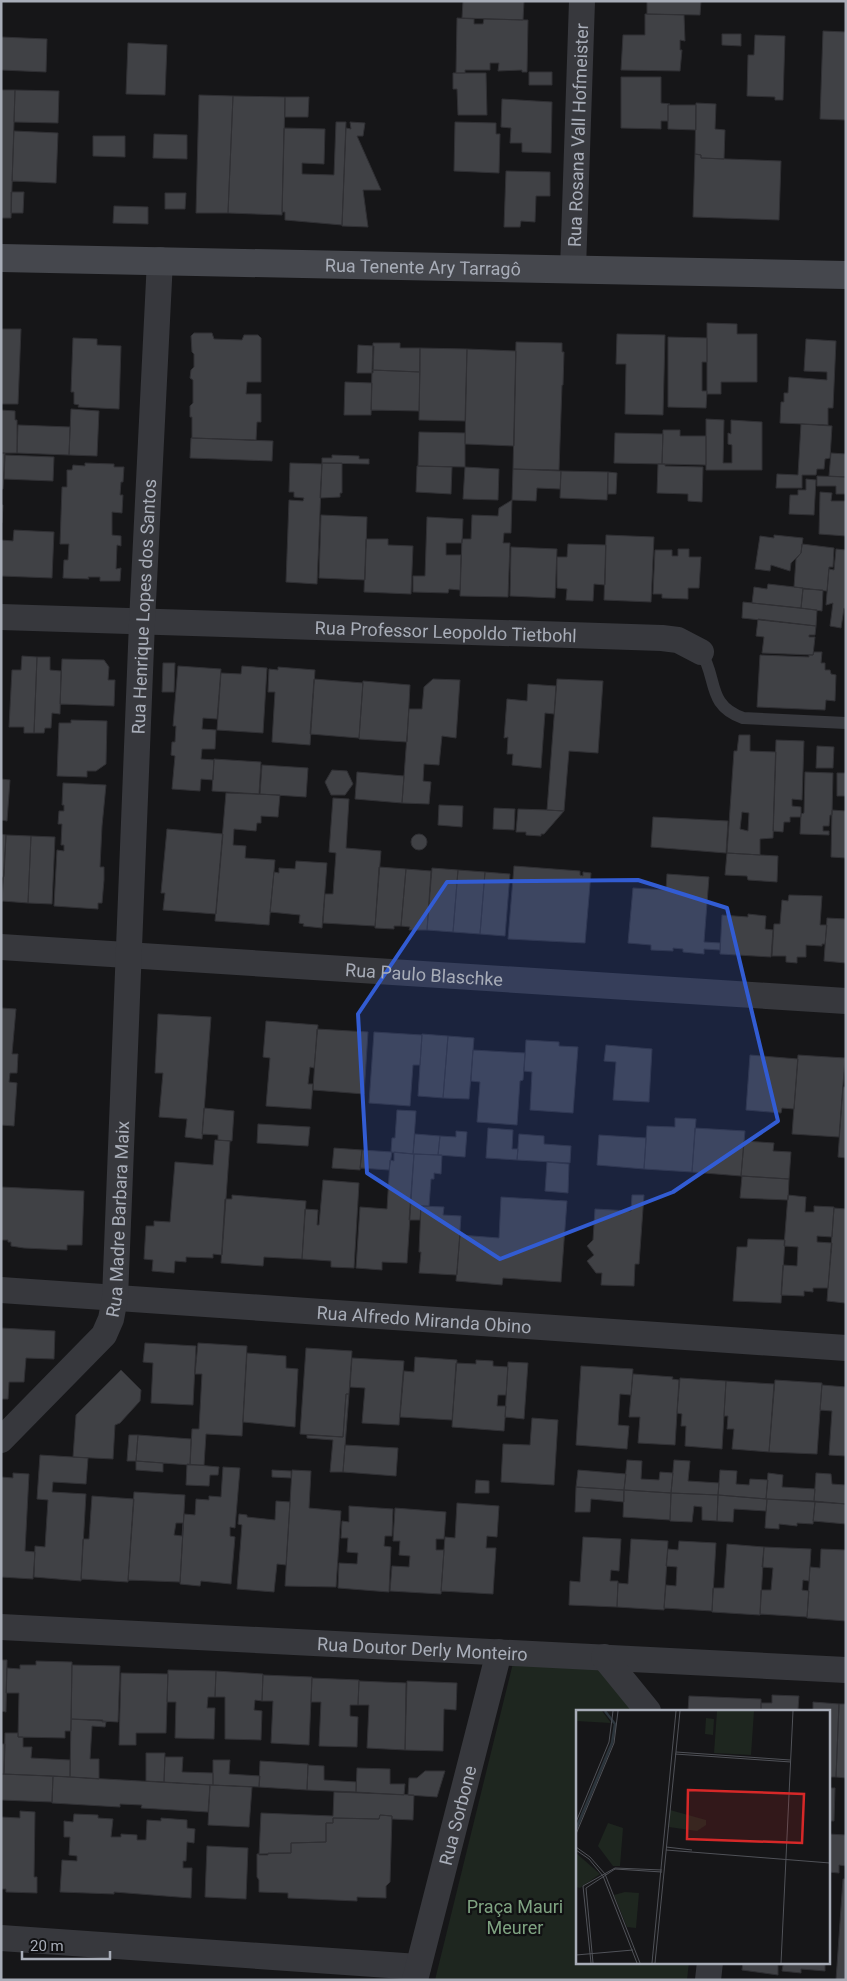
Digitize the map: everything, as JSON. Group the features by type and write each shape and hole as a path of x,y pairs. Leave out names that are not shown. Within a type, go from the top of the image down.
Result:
{"main road":[{"name":"Rua Tenente Ary Tarragô","path":"1,258 846,275"}],"street":[{"name":"Rua Rosana Vall Hofmeister","path":"573,269 582,1"},
{"name":"Rua Henrique Lopes dos Santos","path":"128,955 160,260"},
{"name":"Rua Professor Leopoldo Tietbohl","path":"1,617 662,638 678,640 700,652"},
{"name":"Rua Paulo Blaschke","path":"1,947 846,1001"},
{"name":"Rua Madre Barbara Maix","path":"1,1440 104,1335 111,1319 115,1298 128,955"},
{"name":"Rua Alfredo Miranda Obino","path":"1,1290 846,1348"},
{"name":"Rua Doutor Derly Monteiro","path":"1,1627 846,1670"},
{"name":"Rua Sorbone","path":"417,1973 499,1652"},
{"path":"604,1657 647,1710"},
{"path":"1,1938 417,1973"},
{"path":"708,1980 710,1964"}],"lane":[{"name":"Rua Professor Leopoldo Tietbohl","path":"700,652 709,666 713,688 723,708 733,714 743,718 846,723"}],"highlighted area":[{"path":"638,880 727,908 778,1121 673,1192 500,1259 367,1173 358,1014 447,882"}],"green space":[{"name":"Praça Mauri Meurer","path":"514,1659 598,1663 633,1710 576,1710 576,1964 689,1964 687,1980 435,1980"}],"building":[{"path":"463,1 524,1 523,20 462,18"},
{"path":"647,1 701,1 700,15 647,14"},
{"path":"645,14 684,15 685,41 680,40 680,50 682,50 680,71 621,70 623,35 645,35"},
{"path":"457,18 474,19 474,24 483,24 484,19 528,20 527,72 522,72 522,70 498,71 499,63 490,63 490,70 465,70 465,73 456,73"},
{"path":"823,31 846,32 846,120 820,119"},
{"path":"722,34 741,34 741,46 722,45"},
{"path":"755,35 785,36 783,100 775,100 775,97 747,96 748,55 754,55"},
{"path":"1,37 47,39 46,72 1,70"},
{"path":"128,43 167,45 165,95 126,94"},
{"path":"529,72 552,72 552,85 529,85"},
{"path":"453,73 486,73 487,115 458,115 457,89 453,89"},
{"path":"621,77 661,77 661,103 670,104 668,105 668,121 661,121 661,129 621,128"},
{"path":"1,90 15,90 11,218 1,218"},
{"path":"15,90 59,91 58,123 14,122"},
{"path":"199,95 233,96 228,213 196,213"},
{"path":"233,96 285,97 282,215 228,213"},
{"path":"285,97 309,97 308,117 285,117"},
{"path":"502,99 552,102 551,153 522,152 522,143 510,143 511,128 501,127"},
{"path":"696,103 716,104 715,129 725,130 724,159 701,158 701,155 695,154"},
{"path":"668,105 696,105 696,130 668,129"},
{"path":"336,122 346,122 342,225 285,220 285,212 282,212 284,128 325,129 324,164 302,163 302,174 334,175"},
{"path":"350,122 365,123 363,136 357,136 381,190 363,190 368,227 342,226 346,128 351,129"},
{"path":"455,122 496,123 496,134 500,134 499,173 454,171"},
{"path":"14,131 58,133 56,183 12,181"},
{"path":"154,134 187,135 187,159 153,158"},
{"path":"93,136 125,136 125,157 93,156"},
{"path":"695,154 701,155 701,158 781,161 779,220 693,217"},
{"path":"506,171 550,172 550,196 536,196 535,222 521,221 520,227 504,227"},
{"path":"11,192 24,192 23,213 11,213"},
{"path":"165,193 186,193 185,209 165,209"},
{"path":"114,206 148,207 148,224 113,223"},
{"path":"707,323 737,324 737,334 757,334 757,382 721,382 721,394 707,394"},
{"path":"1,329 21,329 18,404 1,404"},
{"path":"194,333 212,333 214,339 242,340 244,335 258,335 261,338 261,382 247,382 246,394 261,394 261,422 257,422 256,440 192,438 190,406 193,403 193,380 190,378 191,370 194,367 191,336"},
{"path":"617,334 665,335 663,415 625,414 626,364 616,364"},
{"path":"668,337 707,338 707,362 702,362 702,391 707,391 706,408 668,407"},
{"path":"73,338 97,339 97,345 121,346 119,409 78,407 79,405 74,404 74,392 71,392"},
{"path":"806,339 836,341 833,408 828,408 828,425 780,423 781,402 784,402 784,393 788,393 789,377 827,380 827,372 804,371"},
{"path":"516,342 562,343 562,352 564,352 559,470 513,469"},
{"path":"373,343 400,343 400,348 420,348 420,372 372,370"},
{"path":"358,345 374,346 373,373 357,373"},
{"path":"420,348 467,349 465,421 419,420"},
{"path":"467,349 516,351 514,446 465,444"},
{"path":"372,370 420,372 419,411 371,410"},
{"path":"345,382 372,383 371,415 344,415"},
{"path":"71,409 99,411 97,456 69,455"},
{"path":"1,410 15,411 15,420 17,420 17,453 1,453"},
{"path":"706,419 724,420 723,463 732,463 732,445 728,444 728,433 731,434 731,420 762,422 762,470 706,470"},
{"path":"801,424 832,426 830,458 825,459 824,469 817,469 816,475 802,475 802,488 776,488 777,474 798,475"},
{"path":"18,425 70,427 69,455 17,453"},
{"path":"663,430 680,430 680,436 706,436 706,465 662,464"},
{"path":"419,432 465,433 465,467 418,466"},
{"path":"615,433 663,434 662,464 614,463"},
{"path":"191,438 273,441 272,461 190,458"},
{"path":"1,453 5,453 3,489 1,489"},
{"path":"831,453 846,454 846,477 829,476"},
{"path":"5,455 54,457 53,481 4,479"},
{"path":"332,455 359,456 359,459 369,459 369,464 322,463 322,458 332,458"},
{"path":"85,463 114,464 114,467 124,467 120,495 123,495 122,513 112,512 112,535 121,536 121,546 117,545 116,569 121,568 120,581 100,581 100,577 88,577 89,579 63,578 64,560 68,560 69,544 60,544 62,487 67,487 67,470 72,470 73,465 85,466"},
{"path":"290,463 322,464 317,584 286,582 289,500 303,501 304,498 294,497 294,492 289,492"},
{"path":"322,463 342,463 342,493 340,493 340,497 320,498"},
{"path":"658,464 665,464 665,466 703,467 702,502 688,501 688,494 657,493"},
{"path":"417,466 452,467 451,494 416,492"},
{"path":"465,467 499,469 498,500 463,499"},
{"path":"513,469 561,471 560,489 537,488 536,501 512,500"},
{"path":"561,471 608,472 607,500 560,498"},
{"path":"608,472 617,473 616,494 608,494"},
{"path":"817,476 846,477 846,494 836,494 836,486 817,486"},
{"path":"806,479 816,480 814,515 789,514 790,495 798,495 798,490 806,490"},
{"path":"820,492 832,493 831,501 846,501 846,536 819,534"},
{"path":"512,500 511,533 504,533 503,543 510,543 508,597 460,596 462,539 471,539 472,515 498,516 499,508"},
{"path":"1,505 3,505 2,523 1,523"},
{"path":"321,515 367,517 365,580 319,578"},
{"path":"427,517 463,519 462,543 446,543 446,555 461,555 460,590 449,589 448,593 413,592 413,576 425,576"},
{"path":"14,530 54,532 52,578 1,576 1,540 13,541"},
{"path":"606,535 654,537 651,602 604,600"},
{"path":"774,535 803,538 801,553 791,563 790,571 771,565 770,571 755,569 760,536 774,538"},
{"path":"366,539 388,539 388,545 413,546 411,594 364,592"},
{"path":"568,544 606,545 605,585 594,584 593,601 566,600 567,589 557,588 557,557 567,557"},
{"path":"802,544 834,548 833,567 829,567 827,591 794,587 796,559 801,553"},
{"path":"511,547 557,549 555,598 510,596"},
{"path":"678,549 689,549 689,557 701,557 699,588 688,588 688,599 662,598 662,594 653,594 655,550 672,550 672,556 678,556"},
{"path":"836,549 846,550 846,609 844,608 841,628 830,626 833,603 826,605 829,569 834,570"},
{"path":"768,584 803,588 801,608 752,603 754,587 767,589"},
{"path":"803,589 823,590 822,611 801,608"},
{"path":"743,602 817,610 816,626 742,618"},
{"path":"758,619 816,626 815,635 809,635 809,637 815,637 813,655 762,653 764,637 756,636"},
{"path":"814,652 822,652 821,663 825,663 825,670 830,670 831,674 836,675 835,701 826,700 825,710 757,707 760,655 809,657"},
{"path":"22,656 37,657 34,733 24,733 24,727 9,727 12,670 21,670"},
{"path":"37,657 50,657 50,670 61,671 60,714 52,713 51,728 45,728 44,733 34,733"},
{"path":"62,659 104,660 109,667 108,680 115,680 114,706 60,704"},
{"path":"163,663 175,663 174,692 162,692"},
{"path":"178,666 221,669 217,719 203,718 202,729 216,730 215,749 202,749 201,759 214,760 213,780 201,779 200,791 172,789 175,756 171,755 172,742 175,742 176,726 173,726"},
{"path":"242,666 267,668 263,733 217,730 221,673 241,674"},
{"path":"278,667 315,670 310,745 272,742 275,692 268,692 269,669 278,670"},
{"path":"314,679 363,683 359,738 310,734"},
{"path":"433,679 460,680 456,738 442,736 439,765 424,764 423,781 431,782 429,804 402,803 409,709 422,709 424,687"},
{"path":"557,679 603,681 598,753 569,751 564,811 547,810"},
{"path":"363,681 410,685 407,742 359,739"},
{"path":"528,684 556,686 554,714 545,713 541,768 512,765 513,754 507,754 508,737 504,738 507,699 527,701"},
{"path":"71,720 107,721 106,764 96,771 87,771 87,777 57,776 59,723 71,723"},
{"path":"739,735 750,735 750,751 776,752 773,838 760,839 760,855 727,853 734,751 737,751","holes":["742,812 749,813 748,831 740,829"]},
{"path":"776,740 804,741 802,800 792,799 792,806 801,807 801,817 790,817 790,822 784,822 783,832 773,831"},
{"path":"817,746 834,747 833,768 816,768"},
{"path":"214,759 261,762 259,794 212,791"},
{"path":"262,765 308,768 306,797 260,794"},
{"path":"332,770 347,771 353,784 345,795 331,795 325,782"},
{"path":"357,772 404,776 402,803 355,799"},
{"path":"805,772 833,773 832,815 830,815 829,826 823,826 823,831 829,831 829,835 800,834 801,814 804,813"},
{"path":"837,773 846,773 846,796 837,796"},
{"path":"1,779 10,780 7,821 1,820"},
{"path":"63,783 106,785 100,867 104,867 104,880 102,903 98,903 98,909 54,906 57,850 64,851 64,845 61,845 62,824 58,824 59,811 64,811 64,805 62,805"},
{"path":"226,793 280,795 278,817 261,816 261,823 257,823 256,831 234,829 233,845 246,846 245,858 275,860 269,925 215,921"},
{"path":"333,798 349,799 346,848 381,851 375,926 323,923 325,894 333,894 336,853 329,852"},
{"path":"439,805 463,806 462,827 438,825"},
{"path":"494,808 515,809 514,830 493,829"},
{"path":"518,809 564,811 541,836 526,835 526,832 516,832"},
{"path":"832,810 846,811 846,858 831,857"},
{"path":"653,817 728,821 726,853 651,847"},
{"path":"167,829 223,834 216,914 163,910 165,893 161,893"},
{"path":"1,834 6,835 4,877 1,877"},
{"path":"416,834 422,834 427,839 425,848 416,850 411,845 411,839"},
{"path":"6,835 31,836 28,903 2,901"},
{"path":"31,836 55,837 52,904 28,903"},
{"path":"727,853 778,856 777,882 748,880 747,876 725,875"},
{"path":"296,861 327,863 322,928 303,926 304,924 299,923 300,915 270,912 274,872 279,873 279,868 295,869"},
{"path":"514,866 580,871 580,875 583,876 583,872 591,873 585,943 508,939"},
{"path":"379,867 406,869 401,926 394,926 394,929 375,928"},
{"path":"432,868 458,870 453,932 427,930"},
{"path":"406,869 431,871 427,930 409,930 410,927 401,926"},
{"path":"458,870 485,872 480,934 453,932"},
{"path":"485,872 510,874 505,936 480,934"},
{"path":"667,874 709,877 704,942 720,943 720,950 704,949 704,954 683,952 683,949 673,948 673,951 651,950 651,945 628,943 633,888 666,890"},
{"path":"789,895 822,896 820,925 827,925 825,944 822,944 822,946 806,945 806,957 797,957 797,963 786,962 786,956 772,956 774,924 780,924 782,900 788,901"},
{"path":"748,914 766,916 765,929 773,930 771,957 720,954 722,915 748,917"},
{"path":"827,918 846,919 846,963 824,961"},
{"path":"1,1008 16,1009 12,1054 18,1054 17,1073 10,1073 9,1082 17,1083 14,1126 1,1125"},
{"path":"158,1014 211,1017 202,1139 185,1137 187,1119 159,1117 163,1073 155,1073"},
{"path":"266,1021 318,1025 314,1068 310,1067 308,1084 313,1084 311,1109 266,1106 270,1058 263,1057"},
{"path":"317,1029 368,1032 364,1094 313,1090"},
{"path":"374,1032 422,1035 420,1065 413,1065 410,1106 369,1103"},
{"path":"422,1034 448,1036 443,1098 418,1096"},
{"path":"448,1036 474,1038 469,1099 443,1098"},
{"path":"526,1040 559,1042 559,1046 578,1047 573,1113 530,1110 532,1072 524,1071"},
{"path":"606,1045 652,1049 649,1102 613,1100 616,1062 604,1061"},
{"path":"473,1050 525,1053 523,1080 520,1081 517,1125 477,1122 480,1082 471,1081"},
{"path":"750,1055 798,1059 794,1109 782,1108 781,1113 746,1110"},
{"path":"798,1055 845,1058 839,1137 792,1134"},
{"path":"843,1087 846,1087 846,1158 838,1157"},
{"path":"204,1108 234,1111 232,1141 218,1140 218,1135 202,1134"},
{"path":"397,1110 416,1111 413,1154 391,1152 392,1138 395,1138"},
{"path":"675,1118 696,1119 692,1172 644,1169 647,1126 675,1127"},
{"path":"258,1124 310,1127 308,1146 257,1143"},
{"path":"488,1128 513,1130 512,1149 518,1149 517,1160 486,1158"},
{"path":"695,1128 745,1131 741,1176 692,1172"},
{"path":"456,1131 467,1132 465,1157 438,1155 440,1136 456,1137"},
{"path":"415,1134 440,1136 438,1155 413,1154"},
{"path":"519,1134 544,1136 544,1144 571,1146 570,1163 517,1160"},
{"path":"599,1135 646,1138 644,1169 597,1165"},
{"path":"215,1140 230,1141 222,1255 213,1254 213,1258 186,1257 186,1262 175,1261 174,1273 152,1271 153,1260 144,1259 146,1226 154,1226 154,1221 170,1222 175,1162 213,1165"},
{"path":"744,1141 774,1143 773,1151 791,1152 789,1179 741,1176"},
{"path":"334,1148 362,1150 360,1170 332,1168"},
{"path":"362,1150 392,1152 389,1170 360,1168"},
{"path":"394,1152 414,1154 407,1263 382,1262 382,1270 356,1268 360,1207 387,1209 390,1160 394,1161"},
{"path":"414,1154 442,1155 441,1174 434,1173 434,1179 431,1179 429,1206 421,1206 420,1220 409,1220"},
{"path":"547,1162 569,1164 568,1193 545,1191"},
{"path":"742,1176 789,1179 788,1200 740,1198"},
{"path":"323,1180 359,1183 354,1268 331,1267 331,1261 302,1259 305,1209 318,1210 317,1225 319,1225"},
{"path":"1,1187 84,1191 82,1245 67,1245 67,1250 24,1248 11,1246 11,1242 8,1242 8,1240 1,1240"},
{"path":"232,1195 306,1201 302,1259 264,1257 263,1266 221,1263 225,1199 232,1199"},
{"path":"632,1195 644,1195 639,1264 635,1264 634,1286 601,1285 602,1273 596,1273 587,1261 594,1255 587,1246 593,1240 595,1209 631,1211"},
{"path":"788,1195 806,1197 805,1212 814,1212 814,1206 834,1207 832,1237 817,1236 817,1242 832,1243 828,1288 813,1288 813,1292 804,1291 804,1296 781,1295 783,1265 797,1266 798,1247 784,1246"},
{"path":"501,1197 567,1201 561,1282 503,1278 502,1285 456,1281 460,1235 499,1238"},
{"path":"421,1206 444,1207 443,1215 461,1216 457,1275 419,1273"},
{"path":"834,1208 846,1209 845,1303 827,1301"},
{"path":"748,1239 785,1240 781,1303 733,1301 737,1247 747,1247"},
{"path":"1,1328 55,1331 54,1359 26,1358 24,1382 9,1382 8,1399 1,1399"},
{"path":"145,1343 196,1346 193,1405 151,1403 153,1363 143,1362"},
{"path":"198,1343 247,1346 242,1436 206,1434 204,1465 190,1465 192,1429 199,1429 202,1374 195,1374"},
{"path":"306,1348 352,1351 343,1437 300,1434"},
{"path":"247,1353 286,1356 286,1368 298,1369 295,1427 243,1422"},
{"path":"415,1357 457,1360 452,1420 400,1417 404,1371 414,1372"},
{"path":"352,1358 404,1361 399,1425 362,1423 365,1388 350,1387"},
{"path":"476,1360 493,1361 493,1366 508,1367 506,1395 498,1395 497,1406 506,1406 504,1431 452,1427 456,1363 476,1364"},
{"path":"508,1362 528,1363 524,1419 505,1417"},
{"path":"581,1366 633,1369 631,1395 620,1394 618,1425 629,1426 627,1449 576,1445"},
{"path":"121,1370 141,1390 140,1401 120,1423 115,1425 113,1459 73,1457 76,1415"},
{"path":"633,1374 673,1377 672,1379 679,1380 675,1445 638,1443 640,1417 629,1417"},
{"path":"680,1378 726,1381 722,1449 685,1446 686,1426 681,1426 682,1414 677,1413"},
{"path":"775,1380 822,1383 817,1454 769,1452"},
{"path":"726,1381 774,1384 769,1452 732,1449 734,1429 727,1429 728,1416 724,1416"},
{"path":"822,1385 846,1387 846,1456 829,1455 832,1411 820,1410"},
{"path":"346,1394 349,1394 343,1472 330,1472 333,1440 307,1438 307,1435 343,1437"},
{"path":"532,1418 558,1420 554,1485 501,1482 503,1444 530,1445"},
{"path":"129,1435 138,1435 136,1461 127,1461"},
{"path":"138,1435 191,1439 190,1465 136,1461"},
{"path":"345,1445 398,1448 396,1476 343,1472"},
{"path":"40,1455 88,1458 86,1484 53,1482 52,1492 86,1494 81,1581 34,1577 35,1546 45,1547 48,1500 37,1499"},
{"path":"627,1460 642,1461 641,1479 659,1480 660,1472 673,1473 671,1493 624,1490"},
{"path":"674,1460 690,1461 688,1481 719,1483 718,1495 671,1493"},
{"path":"136,1461 163,1463 163,1472 136,1470"},
{"path":"187,1464 219,1467 218,1475 210,1475 209,1486 186,1485"},
{"path":"223,1467 240,1468 235,1528 230,1527 230,1536 235,1537 231,1584 201,1581 200,1586 180,1584 184,1514 195,1515 196,1499 209,1500 209,1496 221,1497"},
{"path":"272,1470 291,1471 291,1478 272,1477"},
{"path":"292,1470 311,1471 309,1508 341,1511 336,1587 285,1586"},
{"path":"578,1470 626,1474 624,1490 576,1487"},
{"path":"720,1470 737,1471 736,1484 749,1485 750,1479 768,1480 766,1499 718,1495"},
{"path":"13,1473 29,1474 25,1551 35,1552 33,1579 1,1577 1,1477 13,1478"},
{"path":"768,1473 783,1475 782,1487 815,1489 814,1501 766,1499"},
{"path":"816,1473 831,1474 832,1484 845,1485 846,1504 814,1501"},
{"path":"476,1480 489,1481 489,1493 475,1493"},
{"path":"576,1487 624,1490 624,1502 591,1499 590,1512 575,1512"},
{"path":"624,1490 671,1493 670,1520 623,1517"},
{"path":"134,1492 185,1495 180,1582 128,1580","holes":["176,1523 183,1523 182,1536 174,1535"]},
{"path":"671,1493 718,1495 717,1521 702,1520 702,1507 694,1506 692,1522 670,1521"},
{"path":"718,1495 767,1499 766,1511 734,1509 733,1522 717,1521"},
{"path":"92,1496 134,1499 128,1582 81,1579 83,1539 89,1539"},
{"path":"767,1499 815,1502 813,1524 797,1523 797,1526 779,1524 779,1529 765,1528"},
{"path":"276,1501 290,1502 286,1565 277,1564 274,1592 237,1589 242,1525 238,1524 239,1514 247,1515 247,1517 275,1520"},
{"path":"815,1502 846,1504 846,1524 813,1521"},
{"path":"457,1503 499,1506 497,1537 487,1536 486,1548 496,1548 493,1594 441,1591 445,1537 455,1538"},
{"path":"349,1506 393,1509 392,1536 385,1536 384,1546 391,1547 389,1592 338,1588 339,1563 357,1564 358,1553 347,1552 348,1538 341,1538 342,1521 349,1522"},
{"path":"395,1508 446,1512 444,1539 436,1539 436,1550 444,1550 441,1594 390,1591 392,1566 409,1567 410,1556 399,1555 400,1541 393,1541"},
{"path":"583,1537 621,1539 619,1571 611,1570 610,1581 618,1581 617,1607 569,1605 570,1581 580,1582"},
{"path":"631,1539 668,1541 664,1610 617,1607 618,1583 628,1584"},
{"path":"679,1541 716,1543 712,1611 664,1608 666,1585 676,1586 677,1567 666,1566 668,1549 678,1550"},
{"path":"727,1544 764,1547 760,1615 712,1612 713,1588 724,1588"},
{"path":"764,1547 811,1549 809,1581 803,1580 802,1590 809,1591 807,1617 760,1614 761,1590 771,1590 773,1568 762,1567"},
{"path":"821,1549 846,1550 846,1621 807,1618 810,1567 820,1568"},
{"path":"1,1660 7,1660 6,1712 1,1711"},
{"path":"36,1661 72,1662 71,1731 65,1731 65,1738 18,1737 19,1693 6,1693 7,1668 20,1669 20,1665 36,1665"},
{"path":"72,1665 120,1666 118,1722 71,1719"},
{"path":"168,1670 216,1671 215,1697 208,1697 207,1708 215,1708 214,1739 175,1738 176,1702 167,1702"},
{"path":"216,1671 263,1674 262,1701 255,1700 254,1710 262,1711 261,1740 225,1739 225,1697 215,1697"},
{"path":"121,1673 168,1674 166,1733 136,1733 136,1745 119,1745"},
{"path":"263,1675 312,1677 309,1745 271,1743 273,1701 262,1701"},
{"path":"312,1678 359,1680 358,1705 350,1705 350,1716 358,1717 357,1747 319,1746 321,1702 311,1702"},
{"path":"359,1681 406,1683 405,1750 367,1748 369,1705 358,1705"},
{"path":"407,1681 457,1683 456,1710 444,1709 443,1751 405,1750"},
{"path":"772,1695 799,1696 798,1709 806,1710 761,1710 761,1703 772,1703"},
{"path":"689,1696 761,1699 761,1710 688,1710"},
{"path":"813,1702 839,1704 836,1777 830,1777 830,1710 813,1710"},
{"path":"839,1704 846,1704 846,1778 836,1777"},
{"path":"71,1719 103,1720 102,1722 106,1722 105,1727 92,1726 90,1759 99,1759 99,1779 70,1777"},
{"path":"5,1733 18,1733 18,1737 23,1737 23,1747 32,1747 31,1758 70,1760 70,1777 4,1774"},
{"path":"1,1744 5,1744 4,1774 1,1774"},
{"path":"146,1753 165,1753 164,1782 146,1781"},
{"path":"165,1757 183,1757 182,1772 213,1773 213,1785 164,1782"},
{"path":"213,1760 230,1760 229,1774 260,1776 259,1787 213,1785"},
{"path":"260,1761 308,1764 307,1790 259,1787"},
{"path":"308,1765 324,1766 324,1780 356,1782 356,1792 307,1790"},
{"path":"357,1768 390,1769 390,1784 405,1784 404,1795 356,1792"},
{"path":"425,1771 445,1771 437,1797 408,1795 409,1778 417,1778"},
{"path":"1,1774 53,1776 52,1802 1,1800"},
{"path":"53,1776 210,1785 208,1812 141,1808 142,1805 120,1804 120,1807 52,1803"},
{"path":"210,1785 252,1787 249,1827 208,1825"},
{"path":"830,1788 835,1788 834,1821 830,1821"},
{"path":"334,1792 414,1795 413,1820 392,1819 392,1816 380,1815 379,1819 333,1818 333,1823 326,1823 326,1842 291,1843 291,1853 259,1855 261,1813 333,1816"},
{"path":"20,1811 35,1812 34,1877 37,1877 37,1893 6,1892 6,1889 1,1889 1,1817 20,1818"},
{"path":"74,1814 98,1815 98,1818 113,1819 111,1837 121,1837 121,1834 137,1835 137,1840 146,1840 147,1820 161,1821 161,1818 187,1820 187,1828 195,1829 194,1843 187,1842 186,1861 183,1861 183,1868 192,1868 191,1898 114,1892 114,1894 60,1892 62,1860 77,1861 77,1856 69,1855 70,1837 64,1837 64,1821 73,1822"},
{"path":"380,1815 392,1816 390,1882 386,1886 386,1898 357,1897 357,1901 288,1898 288,1893 259,1892 257,1854 291,1853 291,1843 326,1842 326,1823 333,1823 333,1818 379,1819"},
{"path":"830,1834 846,1835 846,1866 839,1865 839,1873 830,1872"},
{"path":"207,1846 248,1848 246,1899 205,1897"},
{"path":"843,1879 846,1879 846,1980 836,1980"},
{"path":"743,1964 825,1964 825,1971 801,1969 801,1973 782,1971 783,1965 778,1965 778,1975 742,1970"}]}
